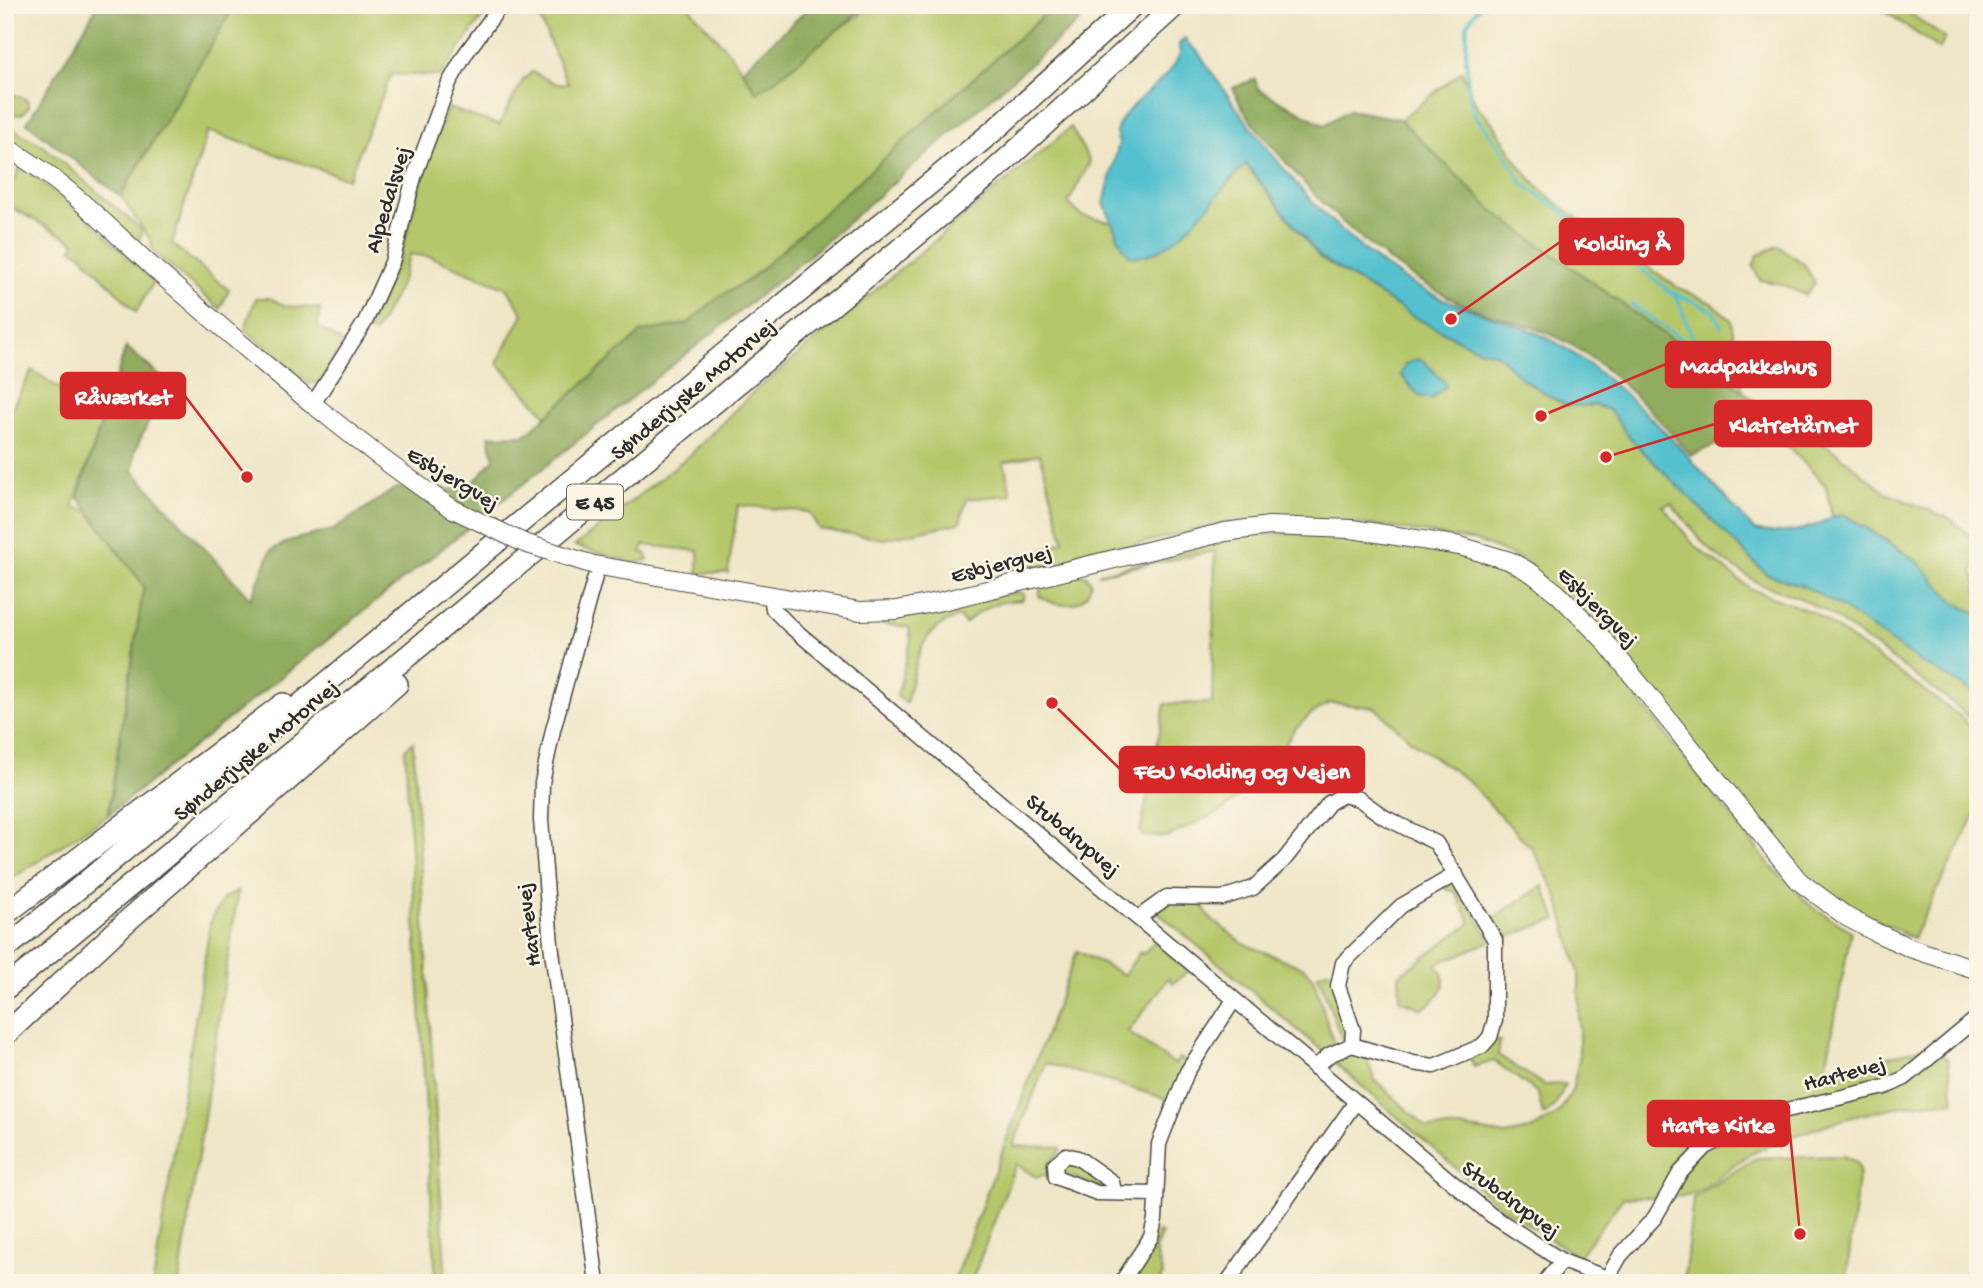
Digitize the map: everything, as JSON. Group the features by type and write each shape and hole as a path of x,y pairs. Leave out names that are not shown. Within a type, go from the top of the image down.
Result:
{"highway":[{"name":"Sønderjyske Motorvej","path":"5,949 998,128 1133,5"},
{"name":"Sønderjyske Motorvej","path":"5,989 986,178 1176,5"},
{"path":"5,1035 125,923 493,600 596,502"},
{"path":"5,914 258,720 386,634"},
{"path":"5,905 64,869"},
{"path":"5,1020 125,923"}],"main road":[{"name":"Esbjergvej","path":"5,147 32,164 88,210 387,465 453,509 524,543 596,565 860,611 897,610 1225,532 1269,526 1352,529 1485,552 1533,574 1558,594 1603,639 1775,855 1820,899 1875,932 1913,949 1978,970"}],"street":[{"name":"Alpedalsvej","path":"313,404 365,322 387,274 414,177 449,83 466,53 501,5"},
{"name":"Hartevej","path":"596,565 550,743 542,783 541,820 551,944 597,1283"},
{"name":"Stubdrupvej","path":"771,596 773,609 790,626 1491,1215 1562,1261 1614,1281"},
{"path":"1138,918 1167,897 1222,898 1253,888 1284,860 1329,803 1343,795 1359,799 1384,817 1428,837 1442,851 1495,940 1495,1020 1490,1037 1482,1046 1434,1066 1413,1063 1352,1045 1329,1055 1315,1068"},
{"path":"1352,1045 1353,1030 1338,986 1343,963 1401,906 1456,874"},
{"path":"1121,1283 1151,1237 1159,1144 1187,1072 1234,1000"},
{"name":"Hartevej","path":"1614,1281 1620,1256 1655,1217 1680,1173 1705,1147 1770,1114 1885,1087 1922,1065 1978,1017"},
{"path":"1227,1283 1355,1103"},
{"path":"1114,1191 1156,1195"},
{"path":"1544,1283 1562,1261"}],"green space":[{"path":"98,5 235,5 120,196 27,123"},
{"path":"235,5 491,5 440,76 391,74 348,179 208,131 172,244 229,290 220,309 153,252 151,241 121,196"},
{"path":"534,5 687,5 730,53 757,92 836,30 858,17 868,5 1055,5 749,280 720,296 687,324 642,333 547,416 497,363 523,314 507,288 431,257 410,254 401,283 375,333 367,331 400,257 425,166 448,108 499,125 523,80 532,72 557,84 568,84"},
{"path":"812,5 868,5 773,82 756,92 742,70"},
{"path":"1055,5 1098,5 809,256 108,815 144,586 78,497 126,347 167,382 135,451 133,471 251,599 271,550 292,540 333,530 396,488 467,490 494,459 489,436 525,435 642,332 687,324 720,296 749,280"},
{"path":"1876,5 1898,5 1945,38 1939,49"},
{"path":"1462,71 1477,107 1493,123 1519,165 1539,188 1677,287 1712,303 1731,320 1743,391 1493,211 1400,120"},
{"path":"1255,79 1258,89 1324,125 1349,110 1400,119 1493,211 1743,391 1768,413 1728,440 1691,455 1620,381 1570,344 1544,332 1474,309 1409,274 1339,219 1259,130 1241,106 1233,88"},
{"path":"5,90 27,100 29,106 24,113 18,115 5,110"},
{"path":"5,124 43,146 141,229 142,235 137,241 5,140"},
{"path":"1071,127 1090,162 1068,203 1082,216 1112,222 1121,244 1134,257 1168,243 1183,232 1245,164 1320,258 1416,318 1475,348 1497,354 1521,378 1554,399 1569,406 1595,405 1609,410 1633,441 1766,574 1808,588 1844,609 1923,664 1978,694 1978,726 1953,703 1827,612 1800,598 1760,584 1720,558 1705,545 1671,503 1663,506 1695,546 1751,589 1814,613 1960,716 1978,735 1978,809 1913,938 1835,899 1800,873 1524,560 1477,541 1381,526 1292,518 1219,524 1030,571 1026,557 1064,541 1040,454 1004,462 1011,495 967,499 960,523 883,539 819,529 809,512 738,505 728,573 698,573 698,551 644,545 641,553 646,553 648,560 634,563 575,546 691,454 751,394"},
{"path":"21,166 86,216 154,282 136,312 79,252 72,249 75,242 9,206 5,210 5,198"},
{"path":"1778,246 1804,264 1815,283 1805,295 1781,284 1760,280 1753,266 1758,255"},
{"path":"256,298 270,298 285,306 320,309 318,327 342,342 320,383 308,383 245,329"},
{"path":"32,370 92,410 93,418 102,421 73,507 88,511 144,586 108,815 5,883 5,421"},
{"path":"1768,413 1799,428 1836,452 1886,493 1951,519 1971,537 1977,555 1973,571 1978,590 1978,615 1954,602 1918,562 1893,544 1848,517 1832,516 1826,486 1792,450 1752,425"},
{"path":"1301,533 1354,536 1482,560 1529,580 1572,617 1771,866 1810,905 1851,931 1825,1073 1934,1045 1948,1060 1954,1101 1878,1111 1805,1132 1749,1155 1694,1193 1669,1197 1624,1197 1578,1257 1497,1204 1332,1060 1363,1051 1375,1080 1427,1128 1464,1128 1506,1135 1533,1129 1559,1113 1572,1091 1579,1060 1579,973 1557,895 1533,850 1467,780 1415,744 1374,707 1330,703 1310,715 1293,731 1274,765 1222,811 1167,837 1142,836 1140,833 1165,704 1212,703 1215,551 1098,574 1249,535"},
{"path":"1080,574 1087,576 1091,583 1088,592 1077,602 1054,603 1039,596 1041,586"},
{"path":"1017,592 1024,594 1023,600 998,603 978,613 965,624 959,617 934,630 920,650 906,703 897,696 911,640 909,627 864,622 864,618 913,616"},
{"path":"413,742 446,1283 436,1283 405,749"},
{"path":"1451,882 1458,885 1491,941 1436,964 1444,978 1443,989 1423,1009 1400,1000 1399,975 1471,923 1455,891 1443,887"},
{"path":"1543,886 1557,919 1499,940 1489,920"},
{"path":"238,891 179,1283 153,1283 211,919 224,898"},
{"path":"1174,900 1202,905 1209,917 1242,943 1304,968 1313,977 1334,1044 1323,1051 1155,910"},
{"path":"1155,941 1189,971 1173,983 1169,978 1128,1032 1174,1064 1180,1058 1186,1062 1171,1100 1046,1063 1013,1146 1060,1147 1060,1151 1047,1167 1049,1174 1036,1177 1016,1164 971,1283 953,1283 1077,951 1124,975 1140,952 1143,954"},
{"path":"1329,970 1334,973 1348,1028 1343,1043 1318,974"},
{"path":"1494,1040 1500,1041 1498,1055 1544,1085 1565,1084 1557,1102 1543,1115 1538,1093 1494,1061 1474,1067 1470,1058"},
{"path":"1843,1156 1856,1162 1859,1170 1846,1283 1684,1283 1693,1198 1756,1158"},
{"path":"1065,1161 1078,1165 1105,1183 1102,1189 1064,1173 1061,1170"},
{"path":"1157,1232 1162,1233 1155,1249 1163,1275 1158,1283 1127,1283"}],"water":[{"path":"1185,39 1201,56 1285,170 1339,229 1401,277 1434,295 1535,332 1567,349 1594,368 1643,411 1689,457 1754,530 1793,531 1835,516 1843,516 1918,562 1954,602 1978,615 1978,694 1923,664 1844,609 1808,588 1766,574 1633,441 1609,410 1595,405 1569,406 1554,399 1521,378 1497,354 1475,348 1416,318 1320,257 1246,164 1179,237 1147,255 1130,256 1121,244 1104,203 1119,143 1116,132 1129,110 1175,64 1180,53 1179,44"},
{"path":"1416,359 1424,361 1446,386 1431,399 1419,396 1401,375 1405,365"}],"waterway":[{"path":"1480,5 1467,24 1466,60 1470,101 1475,115 1505,153 1522,183 1637,265 1678,299 1697,350"},
{"path":"1672,292 1712,310 1721,326"},
{"path":"1631,304 1697,350 1698,354 1727,369 1730,377"}],"place":[{"name":"Kolding Å","path":"1451,319"},
{"name":"Madpakkehus","path":"1541,416"},
{"name":"Klatretårnet","path":"1606,457"},
{"name":"Råværket","path":"247,477"},
{"name":"FGU Kolding og Vejen","path":"1052,703"},
{"name":"Harte Kirke","path":"1800,1234"}]}
